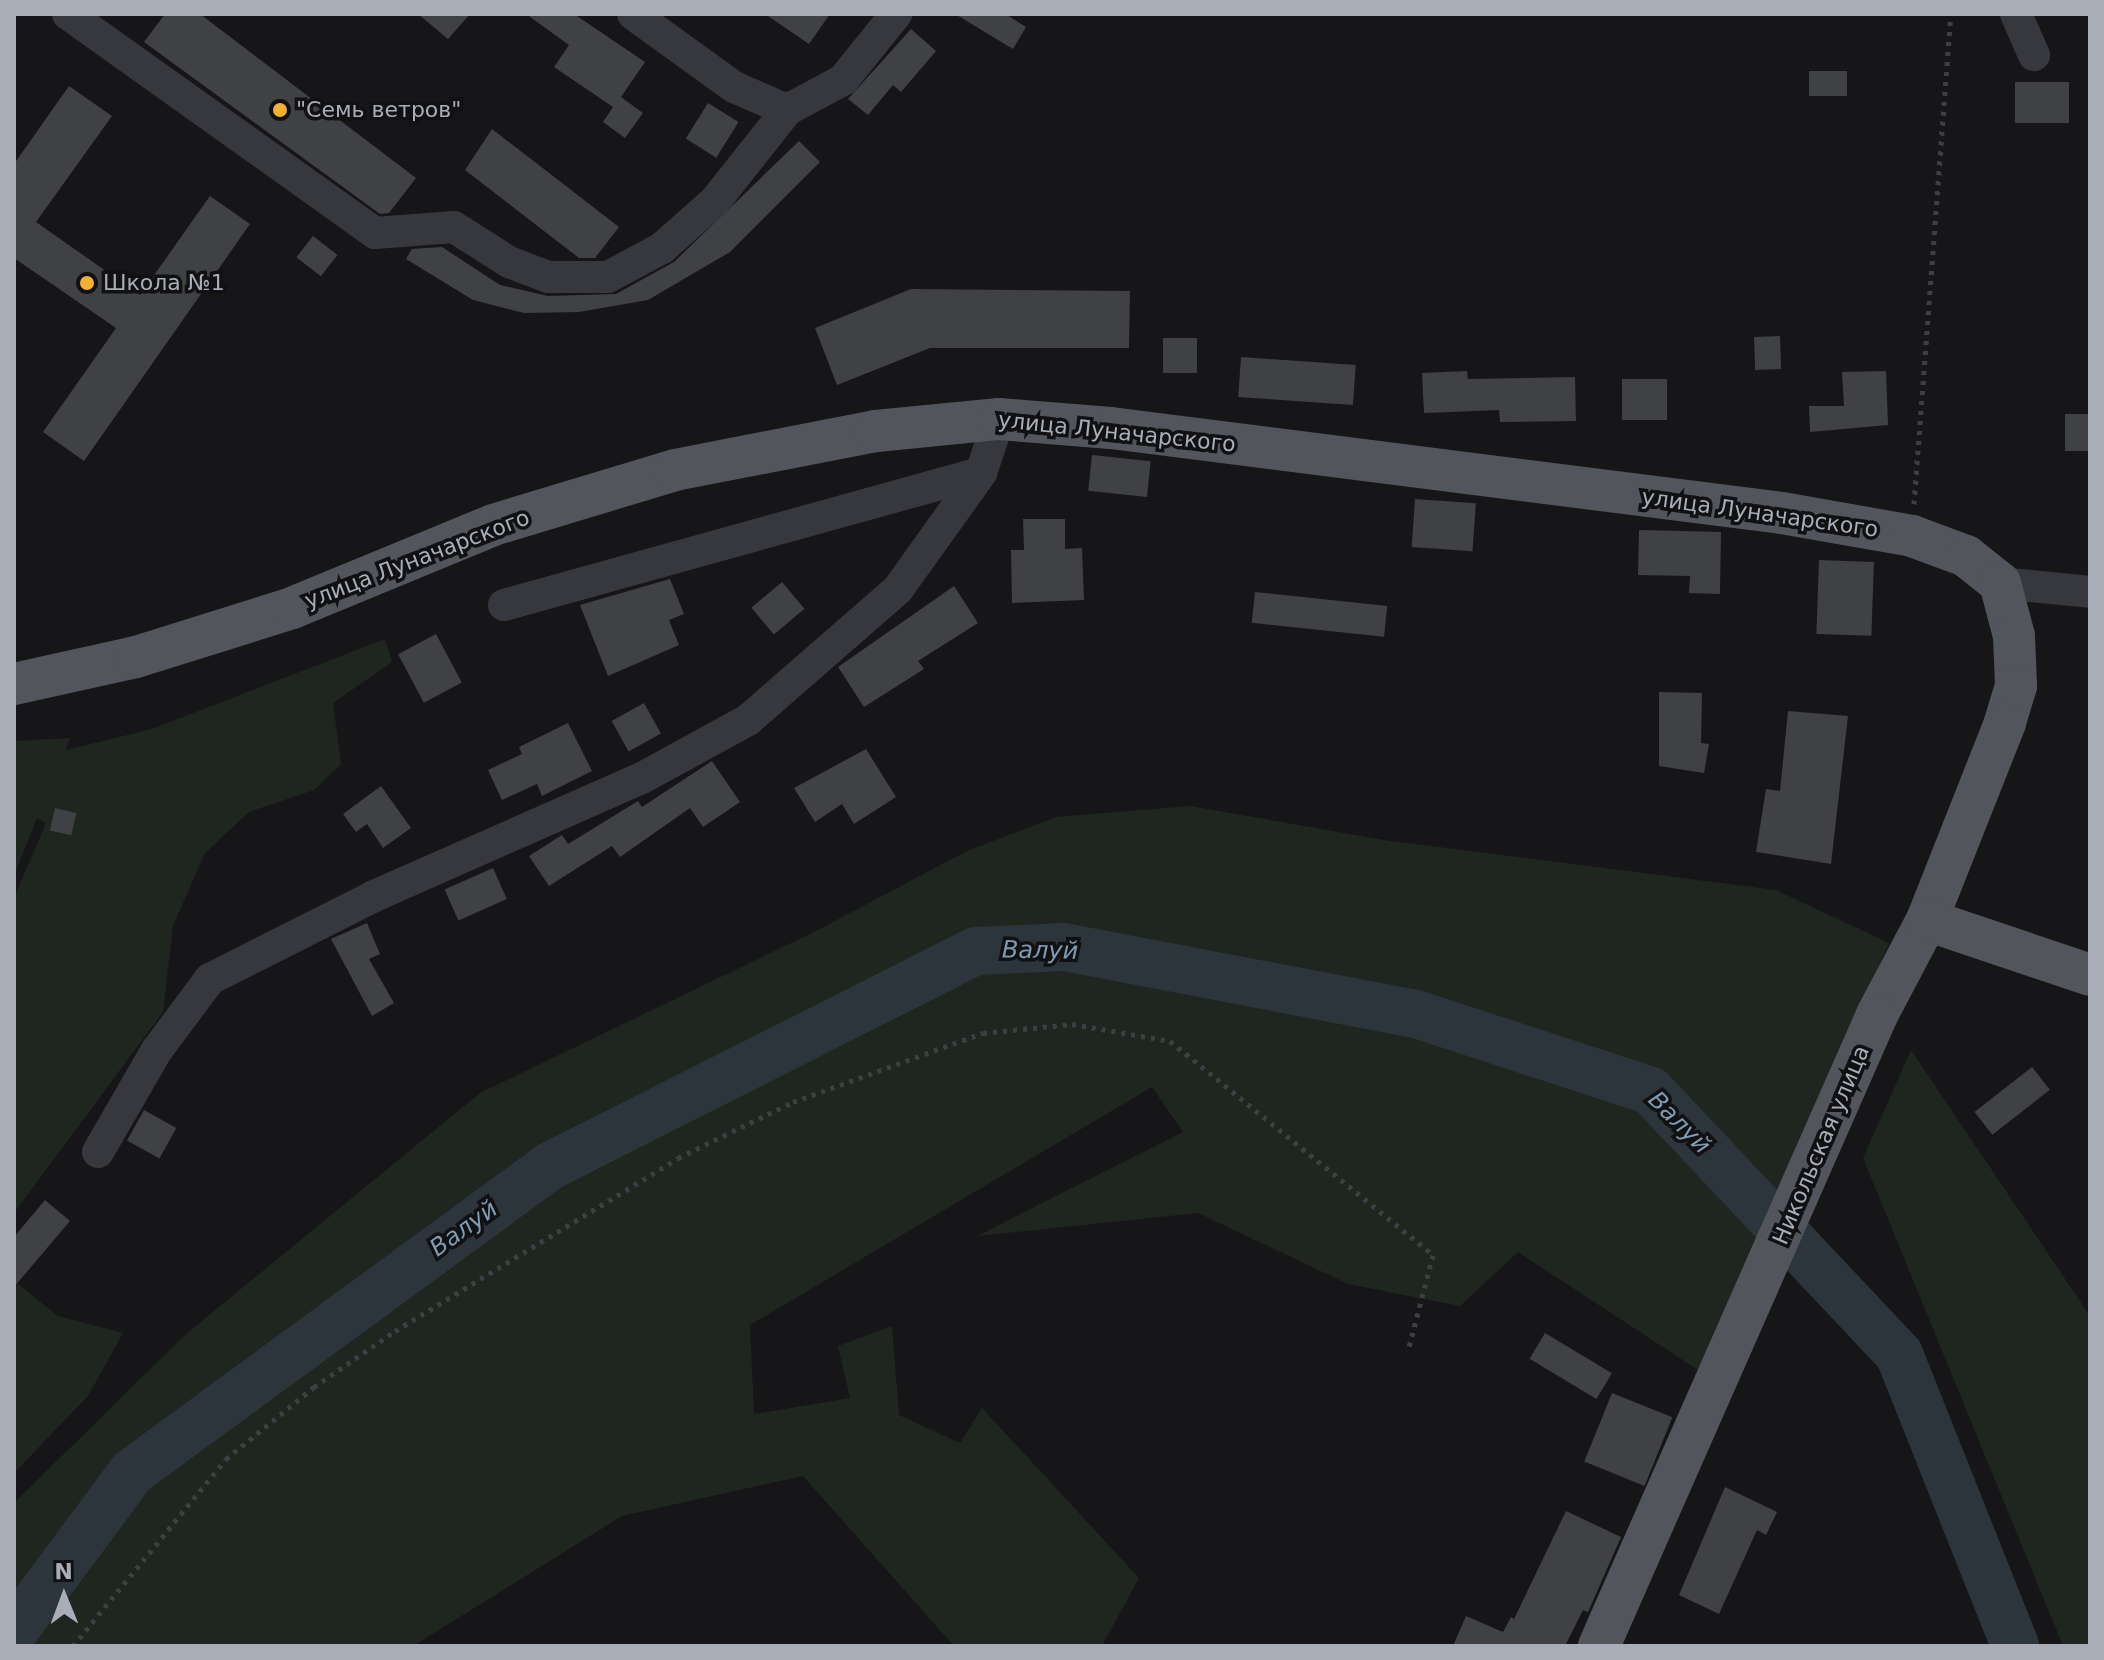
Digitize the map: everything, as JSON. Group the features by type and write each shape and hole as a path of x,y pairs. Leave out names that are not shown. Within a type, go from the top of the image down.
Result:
{"main road":[{"name":"улица Луначарского","path":"14,684 136,657 292,608 493,525 675,470 876,431 999,419 1127,430 1750,509 1912,536 1966,556 2000,583"},
{"name":"Никольская улица","path":"1599,1646 1741,1330 1877,1015 1927,920 2005,723 2016,686 2014,636 2000,583"},
{"path":"1927,920 2090,975"}],"street":[{"path":"68,14 375,233 454,227 509,262 548,277 608,277 662,248 715,201 787,110 843,80 896,14"},
{"path":"633,14 734,87 787,110"},
{"path":"2016,14 2034,55"},
{"path":"98,1152 157,1050 210,979 372,897 642,778 748,720 898,589 981,473 999,419"},
{"path":"504,605 981,473"},
{"path":"2000,583 2090,592"}],"path":[{"path":"1912,536 1951,14"},
{"path":"73,1646 226,1459 383,1339 678,1158 793,1102 983,1033 1072,1024 1170,1041 1433,1255 1409,1347"}],"shaded area":[{"path":"385,639 392,662 333,703 341,764 314,790 249,812 205,853 173,926 163,1012 14,1213 14,898 46,823 37,818 14,876 14,741 70,738 66,750 152,729"},
{"path":"1190,806 1384,840 1776,890 1889,943 1701,1372 1518,1252 1460,1306 1348,1284 1198,1213 977,1236 1183,1132 1152,1087 750,1325 754,1414 850,1398 838,1346 892,1326 899,1415 960,1443 982,1408 1139,1578 1102,1646 954,1646 803,1476 622,1516 413,1646 14,1646 14,1503 186,1334 480,1093 814,932 967,851 1056,817"},
{"path":"1911,1050 2090,1316 2090,1646 2063,1646 1863,1158"},
{"path":"14,1281 58,1316 123,1333 88,1396 14,1473"}],"building":[{"name":"\"Семь ветров\"","path":"165,14 200,14 416,178 389,213 380,214 144,42"},
{"path":"418,14 470,14 448,39"},
{"path":"526,14 574,14 645,62 621,97 643,113 625,138 603,122 613,107 554,67 569,45"},
{"path":"765,14 830,14 809,44"},
{"path":"955,14 1005,14 1026,27 1013,49"},
{"path":"911,29 936,51 901,92 893,85 868,115 848,99"},
{"path":"1809,71 1847,71 1847,96 1809,96"},
{"path":"2015,82 2069,82 2069,123 2015,123"},
{"name":"Школа №1","path":"69,86 112,116 36,222 140,295 210,196 250,224 84,461 43,432 116,328 14,258 14,164"},
{"path":"708,103 739,122 716,158 686,139"},
{"path":"492,129 619,227 595,258 579,258 465,170"},
{"path":"799,141 820,162 730,252 648,300 579,312 524,313 473,300 406,259 412,249 442,247 500,285 548,296 616,294 674,262"},
{"path":"313,236 337,255 321,276 296,257"},
{"path":"911,289 1130,291 1129,348 930,348 837,385 815,328"},
{"path":"1780,336 1781,369 1755,370 1754,337"},
{"path":"1163,338 1197,338 1197,373 1163,373"},
{"path":"1241,357 1356,365 1353,405 1238,397"},
{"path":"1467,371 1468,379 1575,377 1576,421 1500,422 1499,410 1424,413 1422,373"},
{"path":"1886,371 1888,425 1810,432 1809,406 1844,406 1842,372"},
{"path":"1622,379 1667,379 1667,420 1622,420"},
{"path":"2065,414 2090,414 2090,451 2065,451"},
{"path":"1092,455 1151,461 1147,497 1088,491"},
{"path":"1415,499 1476,503 1473,551 1412,547"},
{"path":"1023,519 1065,519 1065,549 1082,548 1084,600 1012,603 1011,550 1024,550"},
{"path":"1639,530 1721,532 1720,594 1689,593 1690,576 1638,575"},
{"path":"1819,560 1874,562 1871,636 1816,634"},
{"path":"670,579 684,614 669,620 679,645 608,676 580,605"},
{"path":"782,582 804,609 774,635 751,608"},
{"path":"954,586 978,623 918,661 924,669 864,707 838,667"},
{"path":"1255,592 1387,606 1384,637 1252,623"},
{"path":"436,634 462,683 424,703 398,654"},
{"path":"1659,692 1702,693 1701,743 1709,744 1704,773 1659,766"},
{"path":"644,703 661,734 629,752 612,721"},
{"path":"1788,711 1848,716 1831,864 1756,852 1766,789 1780,791"},
{"path":"568,723 592,771 542,796 537,784 502,800 488,770 522,754 519,747"},
{"path":"866,749 896,797 854,824 842,804 815,822 794,788"},
{"path":"712,761 740,802 703,827 690,808 620,857 612,846 549,886 529,856 562,835 568,844 638,801 642,807"},
{"path":"381,786 411,828 383,848 367,824 356,832 343,814"},
{"path":"55,808 76,813 71,835 50,830"},
{"path":"493,868 507,899 458,921 445,890"},
{"path":"367,923 380,954 369,959 394,1003 372,1016 331,939"},
{"path":"2032,1067 2050,1090 1992,1135 1974,1112"},
{"path":"144,1110 176,1128 159,1159 127,1141"},
{"path":"45,1200 70,1221 14,1287 14,1237"},
{"path":"1545,1333 1612,1373 1596,1399 1530,1359"},
{"path":"1612,1393 1672,1417 1645,1486 1584,1462"},
{"path":"1725,1487 1777,1512 1766,1535 1757,1530 1719,1614 1679,1595"},
{"path":"1566,1511 1621,1537 1588,1612 1583,1610 1565,1646 1453,1646 1466,1616 1503,1632 1511,1617 1514,1619"}],"waterway":[{"name":"Валуй","path":"14,1631 132,1472 550,1166 976,951 1064,947 1419,1015 1651,1091 1899,1354 2015,1646"}],"place":[{"name":"\"Семь ветров\"","path":"280,110"},
{"name":"Школа №1","path":"87,283"}]}
